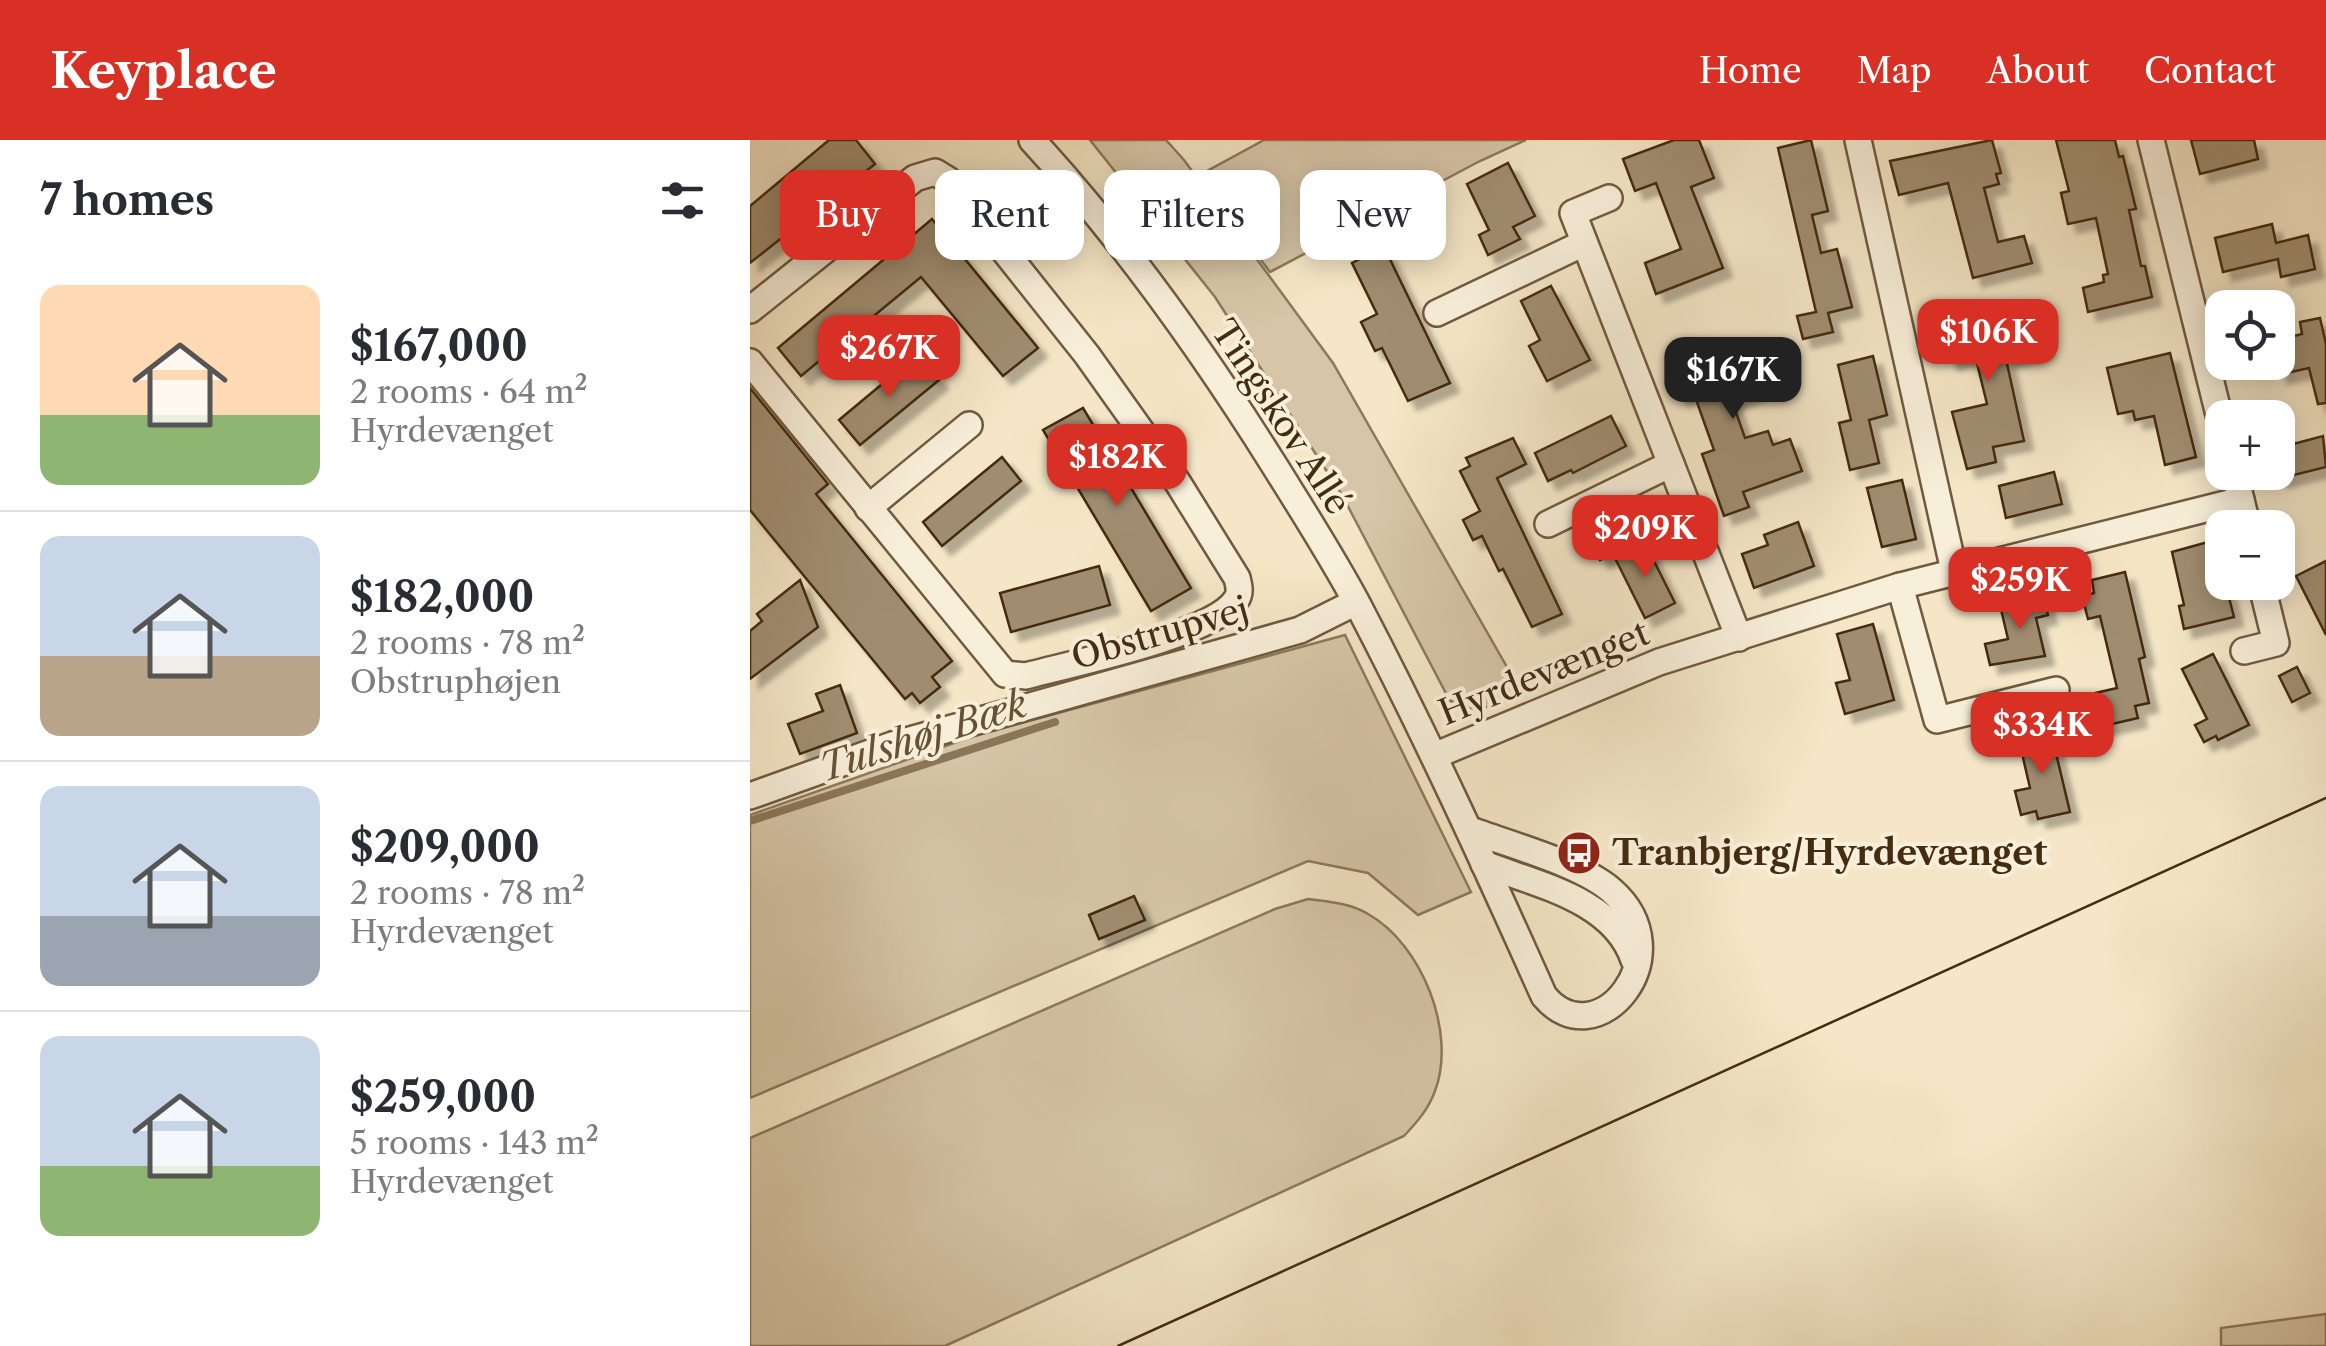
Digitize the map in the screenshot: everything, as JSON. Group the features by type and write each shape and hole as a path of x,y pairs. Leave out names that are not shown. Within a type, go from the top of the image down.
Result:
{"street":[{"name":"Tingskov Allé","path":"1032,140 1089,202 1227,389 1356,602 1434,756 1544,996 1554,1008 1577,1017 1601,1011 1626,990 1636,974"},
{"path":"1858,140 1954,572"},
{"path":"2151,140 2215,400"},
{"path":"750,310 915,178 935,172 948,180 1087,355 1178,482 1237,578 1240,591 1236,602 1190,630 1026,676 1005,674 750,362"},
{"path":"1609,198 1573,213 1739,638"},
{"path":"1437,313 1584,242"},
{"path":"868,508 970,425"},
{"path":"1548,524 1671,464"},
{"path":"2238,490 2243,510"},
{"name":"Hyrdevænget","path":"1434,756 1659,662 1900,586 2240,500"},
{"path":"1900,586 1938,720 2056,690"},
{"path":"2244,651 2276,643 2265,600"},
{"name":"Obstrupvej","path":"750,796 892,745 1300,630 1356,602"},
{"path":"1468,829 1590,876 1611,890 1638,929 1641,952 1636,974"},
{"path":"1484,864 1605,916 1628,944 1636,974"}],"shaded area":[{"path":"1090,140 1166,140 1191,170 1114,170"},
{"path":"1264,140 1526,140 1446,179 1446,170 1300,170 1300,256 1270,272 1261,260 1280,260 1280,170 1209,170"},
{"path":"1186,260 1257,260 1333,363 1523,695 1477,710 1450,701 1342,495 1215,297"},
{"path":"1345,635 1471,892 1418,915 1368,873 1308,861 750,1098 750,815 974,736"},
{"path":"1308,899 1354,907 1387,928 1419,968 1430,992 1438,1017 1441,1068 1429,1104 1404,1136 945,1346 750,1346 750,1138 1275,909"},
{"path":"2326,1314 2326,1346 2221,1346 2221,1328"}],"building":[{"path":"829,140 856,140 875,164 867,170 793,170"},
{"path":"1674,140 1699,140 1714,178 1691,187 1723,268 1656,294 1645,263 1681,249 1656,183 1635,191 1623,159"},
{"path":"1811,140 1828,211 1812,215 1821,253 1837,249 1852,307 1828,313 1833,332 1803,339 1797,316 1816,312 1778,148"},
{"path":"1992,140 2001,173 1996,174 1999,184 1984,188 1998,242 2024,236 2032,263 1973,278 1948,183 1899,195 1890,161"},
{"path":"2056,140 2115,140 2136,209 2129,210 2152,297 2088,312 2083,288 2104,282 2103,275 2108,274 2096,218 2068,224 2061,193 2069,191"},
{"path":"2191,140 2254,140 2258,159 2200,174"},
{"path":"1508,163 1535,216 1513,227 1520,239 1488,255 1479,235 1489,230 1467,184"},
{"path":"780,181 780,239 750,263 750,206"},
{"path":"932,219 935,260 966,260 1038,348 1003,376 921,277 801,376 778,348 883,260 915,260 915,233"},
{"path":"2272,224 2276,243 2308,235 2315,269 2281,277 2278,259 2223,272 2215,238"},
{"path":"1390,260 1450,383 1408,401 1382,348 1375,351 1361,322 1377,314 1352,263"},
{"path":"1551,286 1590,360 1547,381 1529,346 1540,340 1521,301"},
{"path":"1999,310 2006,338 2038,330 2043,349 2006,359 2024,441 1993,447 1996,462 1967,469 1952,412 1987,404 1975,355 1949,361 1939,325"},
{"path":"2320,318 2326,344 2326,403 2318,404 2309,368 2295,371 2295,336 2302,334 2300,322"},
{"path":"1733,340 1739,357 1763,348 1774,384 1732,401 1745,438 1768,431 1773,445 1790,439 1802,471 1743,492 1749,507 1724,516 1702,454 1714,450 1693,391 1679,397 1667,365"},
{"path":"2170,353 2196,457 2165,465 2154,416 2135,420 2133,411 2118,414 2107,368"},
{"path":"918,354 939,380 860,445 839,420"},
{"path":"1873,356 1887,415 1869,420 1879,463 1850,470 1839,423 1851,420 1838,365"},
{"path":"750,388 828,484 816,494 952,661 932,677 940,687 920,703 912,693 905,699 750,510"},
{"path":"1083,408 1191,588 1151,611 1043,430"},
{"path":"1611,416 1626,446 1548,481 1535,453"},
{"path":"2323,436 2326,467 2295,475 2295,443"},
{"path":"1513,438 1526,464 1497,478 1562,614 1532,627 1482,536 1473,540 1463,520 1480,511 1460,471 1470,466 1466,458"},
{"path":"1002,457 1021,481 942,546 923,522"},
{"path":"2054,472 2062,504 2006,518 1999,486"},
{"path":"1902,480 1916,539 1882,547 1867,488"},
{"path":"1610,512 1629,546 1600,560 1584,524"},
{"path":"1798,522 1814,566 1754,588 1742,554 1768,545 1764,535"},
{"path":"1645,543 1675,603 1645,618 1615,558"},
{"path":"2205,543 2205,600 2230,600 2234,617 2184,629 2179,606 2184,605 2172,552"},
{"path":"2326,561 2326,635 2296,576"},
{"path":"1099,566 1110,605 1011,632 1000,593"},
{"path":"2125,572 2145,657 2139,659 2149,703 2135,706 2138,718 2086,730 2078,697 2117,688 2100,616 2088,619 2082,596 2094,593 2092,580"},
{"path":"800,580 818,627 750,679 750,631 762,621 757,614"},
{"path":"2043,595 2048,615 2036,618 2045,656 1990,665 1985,644 2008,639 2000,605"},
{"path":"1873,624 1894,700 1845,714 1836,683 1850,680 1837,634"},
{"path":"2213,654 2249,725 2218,740 2216,736 2204,742 2195,725 2207,719 2182,669"},
{"path":"2297,667 2310,693 2292,702 2279,676"},
{"path":"840,685 857,733 800,754 788,724 823,711 816,694"},
{"path":"2050,728 2070,812 2038,819 2036,811 2021,815 2015,791 2030,788 2018,736"},
{"path":"1134,896 1145,920 1099,939 1089,915"}],"waterway":[{"name":"Tulshøj Bæk","path":"750,821 1055,722"}],"tram line":[{"path":"1118,1346 2326,798"}],"place":[{"name":"Tranbjerg/Hyrdevænget","path":"1579,853"}]}
